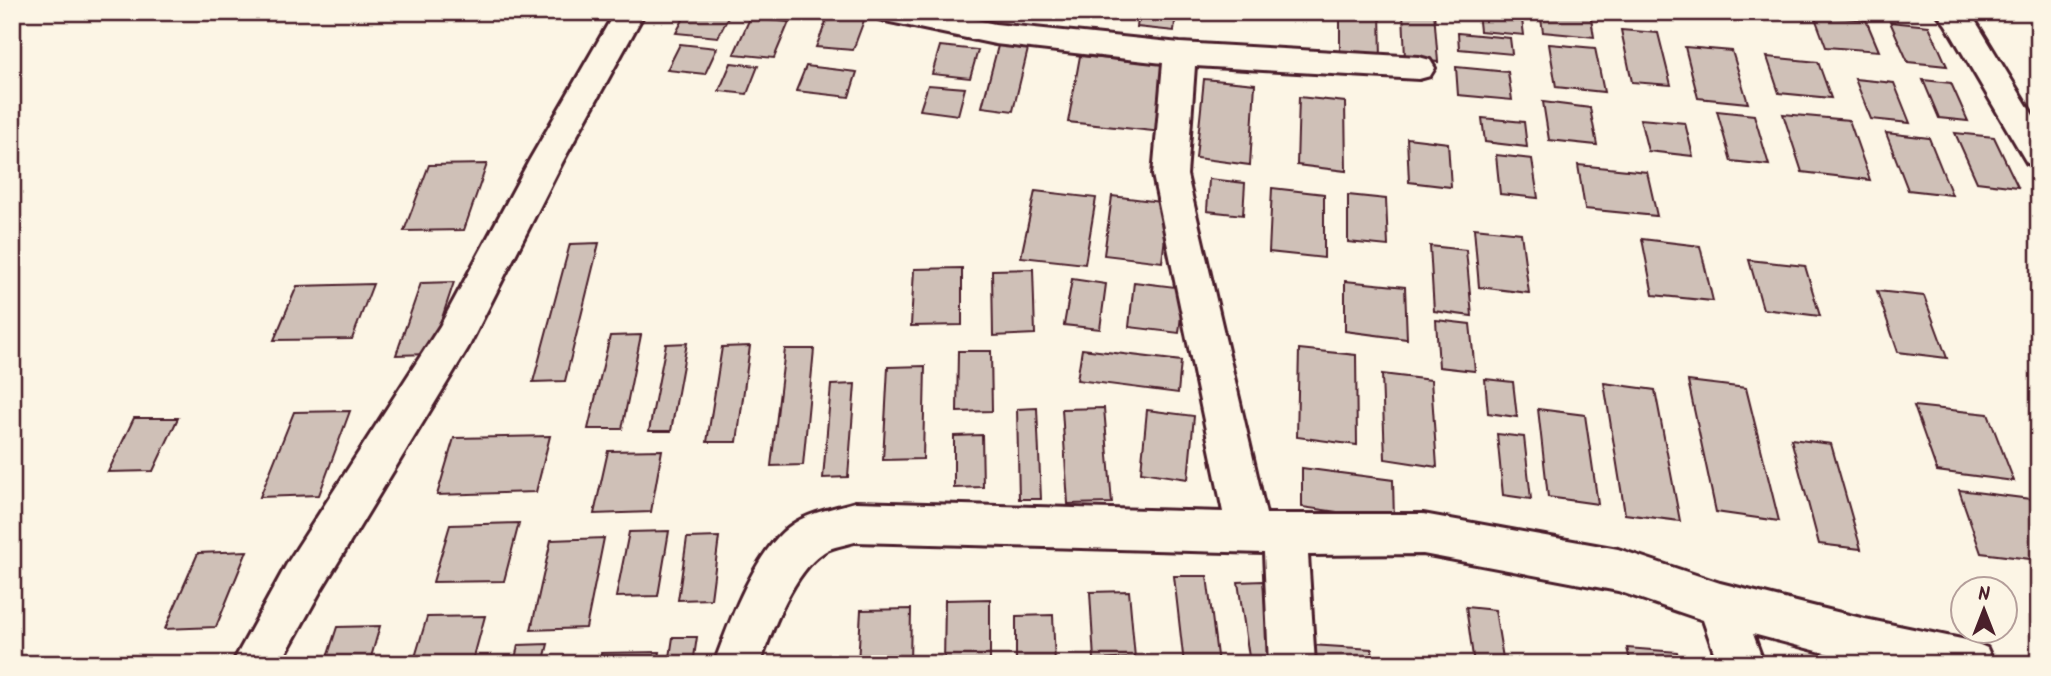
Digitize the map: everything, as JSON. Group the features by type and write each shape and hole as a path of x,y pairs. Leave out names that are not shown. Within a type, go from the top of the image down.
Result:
{"street":[{"path":"255,664 304,577 454,337 546,161 629,12"},
{"path":"890,12 995,34 1180,54 1419,68"},
{"path":"1951,12 1958,18 2039,154"},
{"path":"1180,54 1170,175 1267,534 1292,664"},
{"path":"737,664 763,599 786,563 808,538 855,522 1267,534 1423,534 1618,570 1720,604 1865,641 1971,664"},
{"path":"1720,604 1741,664"}],"building":[{"path":"687,12 731,12 718,37 676,33"},
{"path":"830,12 866,15 853,50 816,47"},
{"path":"1139,12 1176,12 1174,31 1137,27"},
{"path":"1340,12 1380,12 1381,59 1340,55"},
{"path":"1403,12 1434,12 1438,62 1405,58"},
{"path":"1478,12 1521,12 1524,35 1480,31"},
{"path":"1540,12 1590,12 1594,37 1543,32"},
{"path":"1814,15 1866,20 1879,51 1826,47"},
{"path":"750,18 789,22 774,58 734,54"},
{"path":"1890,22 1929,26 1947,66 1908,62"},
{"path":"1621,30 1658,33 1671,85 1632,82"},
{"path":"1458,33 1510,38 1512,54 1459,49"},
{"path":"999,42 1029,45 1013,111 982,107"},
{"path":"680,44 717,48 705,74 667,70"},
{"path":"1549,44 1595,48 1604,92 1556,87"},
{"path":"940,46 978,50 970,78 932,74"},
{"path":"1685,47 1732,51 1748,103 1698,98"},
{"path":"1080,56 1170,65 1162,132 1068,122"},
{"path":"1767,57 1818,62 1831,98 1779,93"},
{"path":"731,63 758,66 747,94 719,91"},
{"path":"806,66 857,72 849,97 796,91"},
{"path":"1456,67 1508,72 1512,100 1458,95"},
{"path":"1204,79 1255,84 1250,165 1196,158"},
{"path":"1855,79 1894,83 1910,123 1871,119"},
{"path":"1923,80 1951,83 1968,121 1939,118"},
{"path":"928,85 965,88 958,115 920,110"},
{"path":"1299,97 1345,102 1346,171 1297,165"},
{"path":"1543,102 1590,108 1597,145 1549,140"},
{"path":"1717,111 1754,115 1769,165 1731,161"},
{"path":"1783,114 1849,120 1870,180 1802,172"},
{"path":"1482,118 1524,122 1527,147 1485,142"},
{"path":"1640,119 1685,123 1693,156 1648,151"},
{"path":"1886,133 1929,138 1952,195 1908,190"},
{"path":"1955,133 1994,137 2018,187 1977,182"},
{"path":"1407,138 1448,143 1451,187 1409,182"},
{"path":"1496,155 1532,159 1538,198 1500,194"},
{"path":"487,164 464,230 404,231 429,165"},
{"path":"1578,165 1647,172 1657,216 1585,209"},
{"path":"1209,179 1245,183 1243,215 1207,211"},
{"path":"1272,188 1324,194 1324,258 1269,252"},
{"path":"1035,191 1096,198 1085,264 1021,257"},
{"path":"1348,195 1386,199 1388,246 1348,242"},
{"path":"1112,196 1169,203 1162,262 1104,255"},
{"path":"1474,228 1521,233 1529,293 1479,287"},
{"path":"1642,239 1700,246 1713,301 1653,295"},
{"path":"599,243 565,381 533,382 570,244"},
{"path":"1430,246 1466,250 1472,316 1434,311"},
{"path":"1749,260 1805,266 1820,316 1763,309"},
{"path":"962,268 962,325 911,326 914,269"},
{"path":"1033,269 1035,334 993,336 992,270"},
{"path":"1072,279 1106,284 1100,329 1064,325"},
{"path":"1345,281 1405,287 1407,339 1345,331"},
{"path":"454,282 430,354 396,355 421,283"},
{"path":"1134,282 1184,288 1179,333 1129,327"},
{"path":"373,284 352,339 274,340 297,286"},
{"path":"1877,291 1924,296 1947,358 1898,352"},
{"path":"1436,320 1470,324 1475,371 1439,367"},
{"path":"641,335 622,429 588,429 610,336"},
{"path":"687,343 671,431 649,431 666,344"},
{"path":"750,346 737,442 707,442 722,347"},
{"path":"785,349 814,349 803,465 771,466"},
{"path":"1082,349 1181,361 1178,393 1077,380"},
{"path":"1299,349 1356,355 1357,445 1297,437"},
{"path":"958,351 991,351 992,411 957,412"},
{"path":"925,366 923,459 883,460 888,367"},
{"path":"1382,374 1431,380 1437,467 1385,459"},
{"path":"1485,379 1513,382 1517,417 1488,413"},
{"path":"1688,381 1746,388 1779,521 1716,512"},
{"path":"1604,383 1655,390 1680,521 1625,514"},
{"path":"855,384 848,477 823,478 831,385"},
{"path":"1914,406 1988,414 2014,481 1937,471"},
{"path":"1037,408 1041,499 1019,499 1017,409"},
{"path":"1104,408 1112,503 1068,504 1062,409"},
{"path":"1538,409 1585,415 1598,504 1548,497"},
{"path":"1147,410 1194,416 1188,479 1141,472"},
{"path":"350,411 319,495 260,497 294,412"},
{"path":"134,418 178,418 153,471 108,472"},
{"path":"1497,434 1524,437 1531,499 1503,495"},
{"path":"982,435 983,487 954,488 954,436"},
{"path":"550,436 536,492 437,495 454,438"},
{"path":"1791,439 1831,444 1861,549 1819,544"},
{"path":"662,450 651,512 594,514 608,451"},
{"path":"1302,468 1393,480 1394,520 1302,507"},
{"path":"1959,490 2038,500 2039,560 1981,553"},
{"path":"519,523 504,581 433,582 450,525"},
{"path":"669,531 658,596 616,597 629,532"},
{"path":"719,537 711,599 678,600 687,538"},
{"path":"604,538 586,628 531,630 551,540"},
{"path":"247,551 216,627 165,629 198,553"},
{"path":"1174,576 1207,576 1218,664 1184,664"},
{"path":"1263,581 1276,664 1250,664 1238,582"},
{"path":"1129,591 1135,658 1094,660 1090,592"},
{"path":"990,599 990,664 944,664 945,600"},
{"path":"1466,607 1495,610 1504,664 1474,664"},
{"path":"911,609 910,664 858,664 861,610"},
{"path":"1053,615 1055,664 1016,664 1016,616"},
{"path":"485,616 472,664 413,664 427,617"},
{"path":"380,626 369,664 325,664 337,627"},
{"path":"673,637 697,637 693,664 669,664"},
{"path":"548,644 543,664 514,664 518,645"},
{"path":"1311,645 1372,649 1373,664 1312,664"},
{"path":"1627,648 1677,652 1680,664 1631,664"},
{"path":"660,652 658,664 599,664 601,653"}]}
